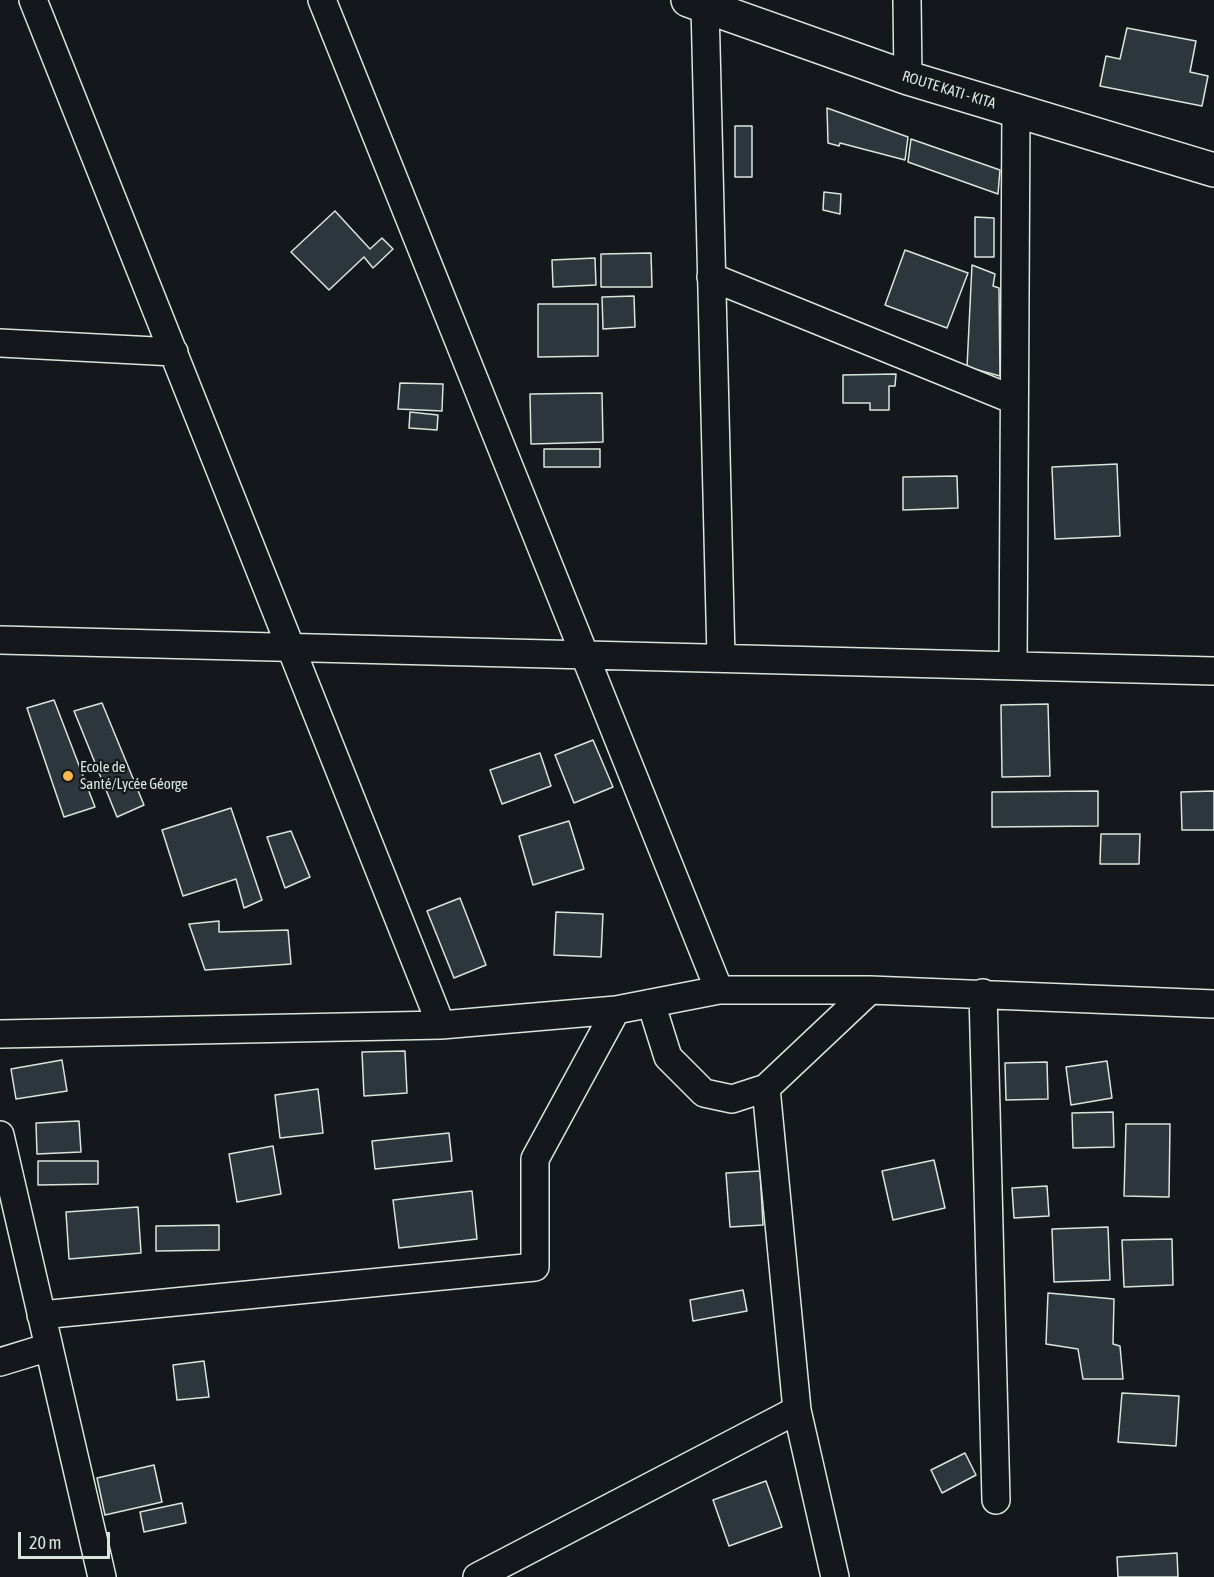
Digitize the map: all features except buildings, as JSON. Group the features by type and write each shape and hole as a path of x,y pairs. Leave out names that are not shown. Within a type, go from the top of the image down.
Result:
{"main road":[{"name":"ROUTE KATI - KITA","path":"696,3 909,78 1214,170"}],"street":[{"path":"33,0 441,1025"},
{"path":"322,0 719,990"},
{"path":"907,0 909,78"},
{"path":"696,3 711,277 721,658"},
{"path":"1013,666 1016,110"},
{"path":"711,277 1014,400"},
{"path":"0,343 174,352"},
{"path":"0,640 1214,671"},
{"path":"0,1034 441,1025 616,1010 719,990 983,993 1214,1004"},
{"path":"651,1003 668,1057 704,1093 732,1099 766,1088 870,990"},
{"path":"983,993 996,1500"},
{"path":"41,1315 535,1267 535,1159 616,1010"},
{"path":"766,1088 797,1410 835,1577"},
{"path":"0,1136 102,1577"},
{"path":"0,1362 49,1347"},
{"path":"477,1577 797,1410"}],"place":[{"name":"Ecole de Santé/Lycée Géorge","path":"68,776"}]}
